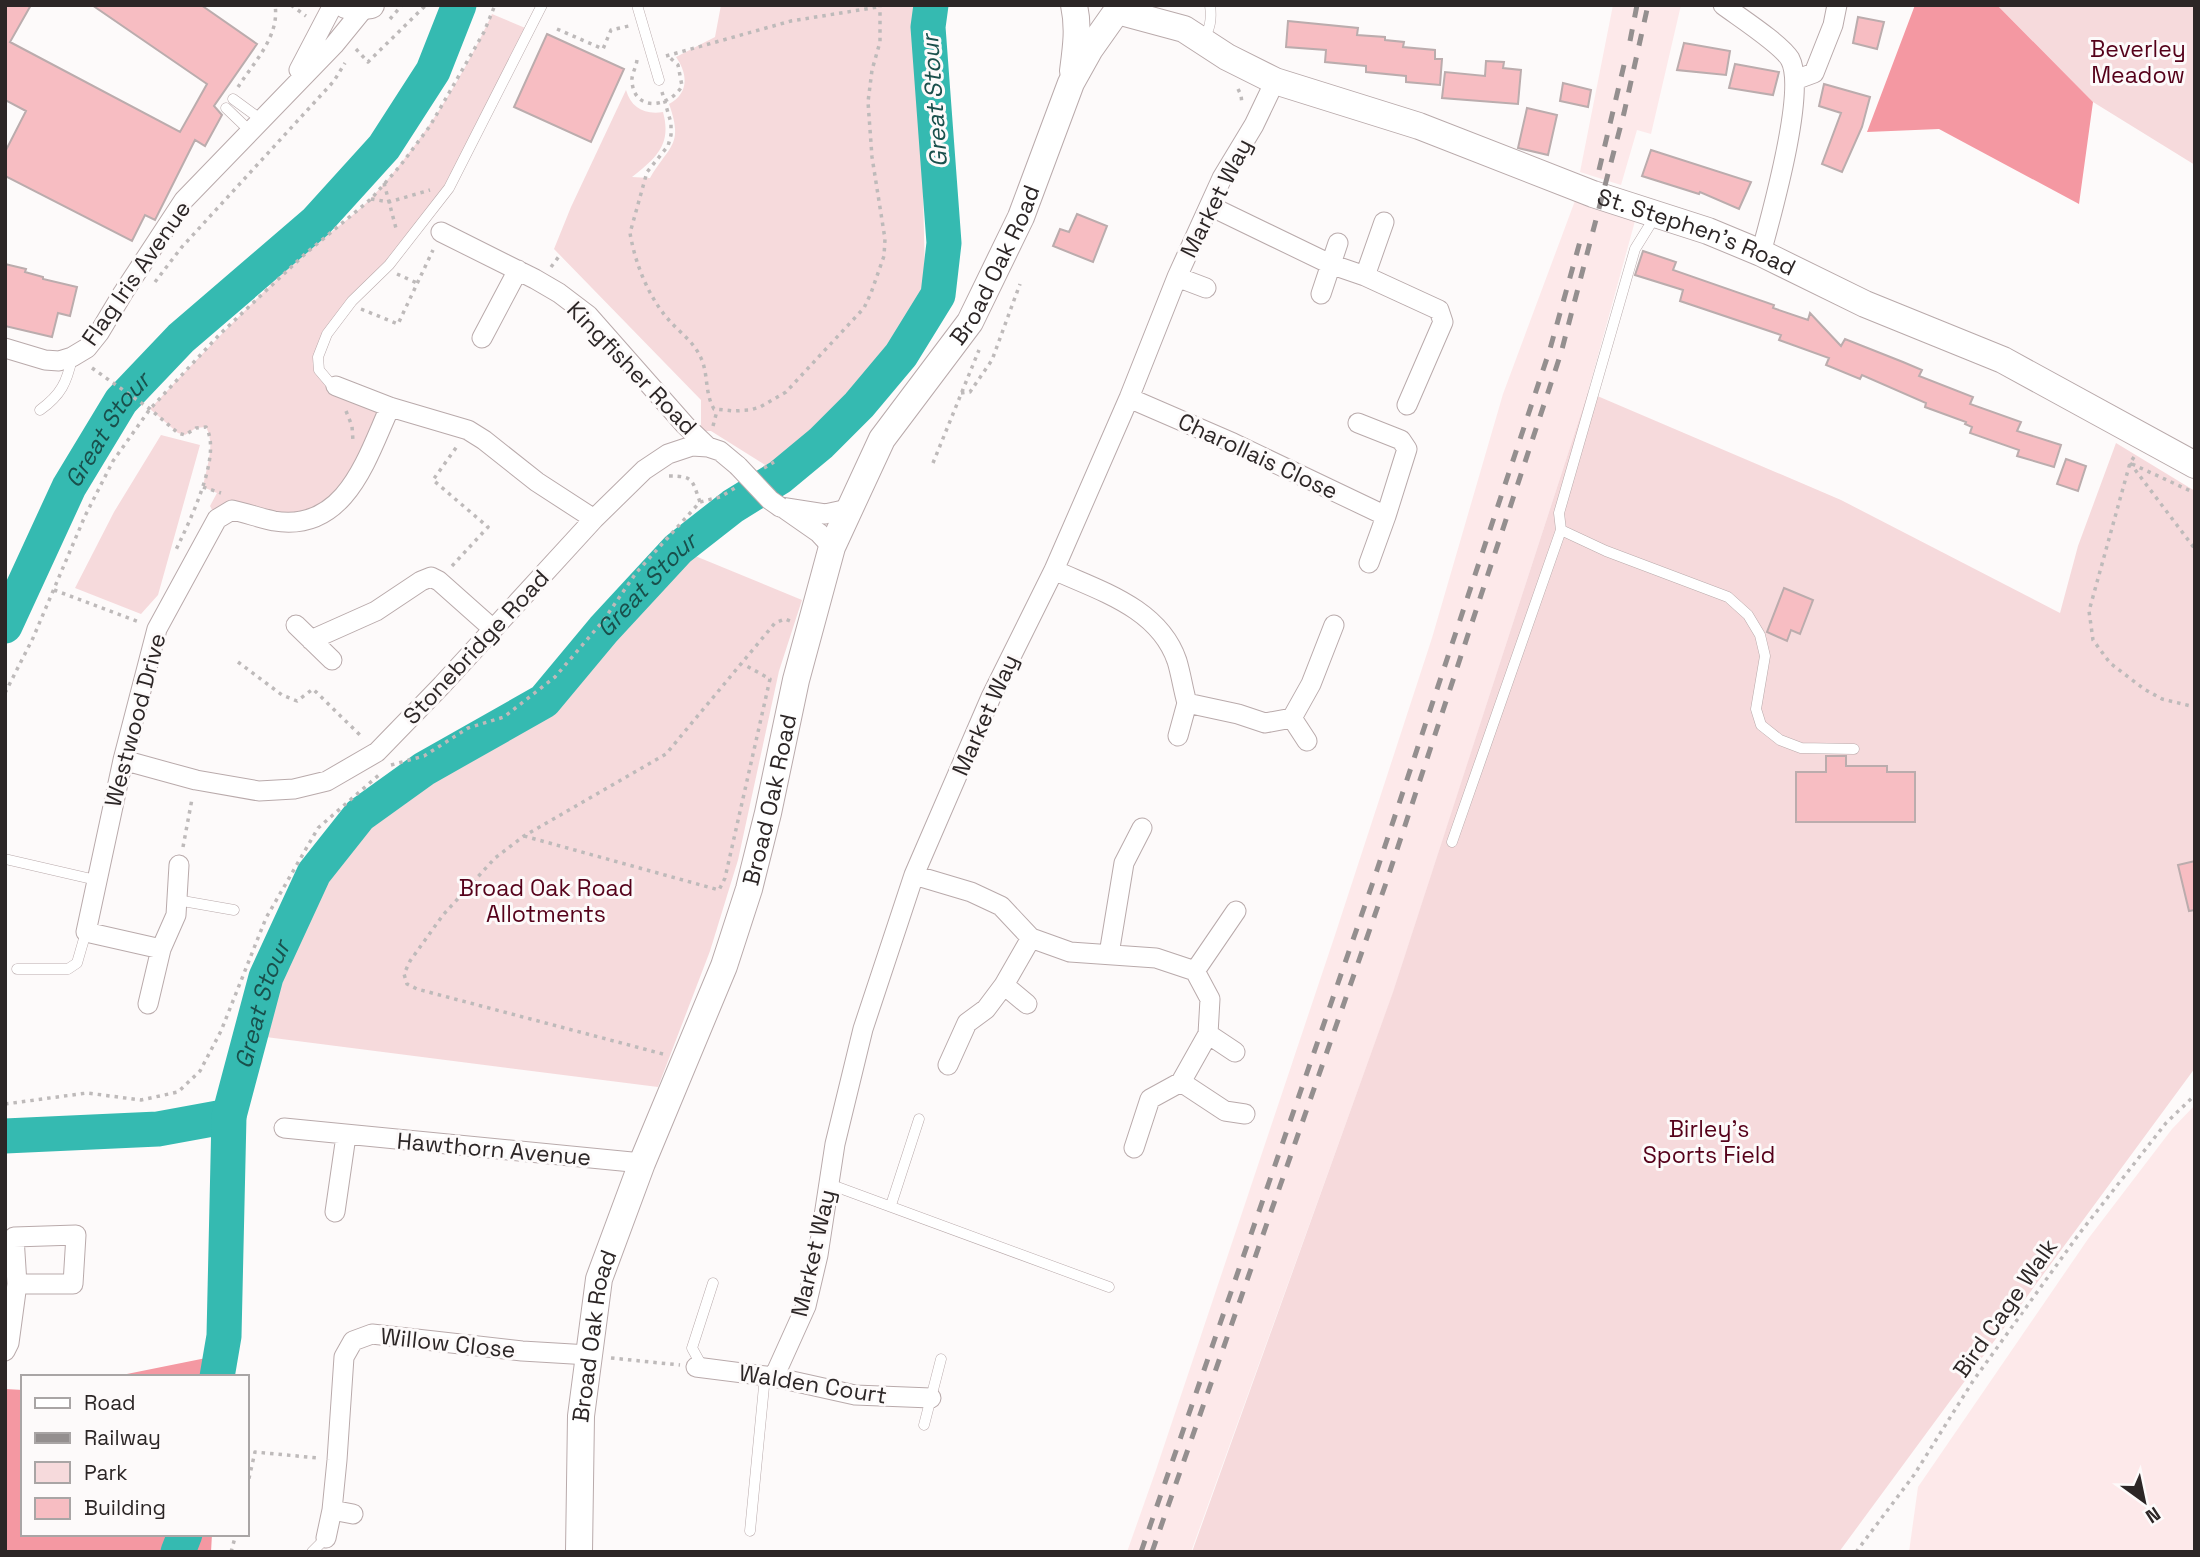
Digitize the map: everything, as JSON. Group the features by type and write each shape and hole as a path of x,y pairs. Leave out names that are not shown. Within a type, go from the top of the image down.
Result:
{"street":[{"name":"Flag Iris Avenue","path":"263,120 307,57 333,5"},
{"name":"St. Stephen's Road","path":"1075,5 1096,16 1122,11 1140,15 1193,35"},
{"name":"Broad Oak Road","path":"1071,83 1077,41 1075,5"},
{"name":"St. Stephen's Road","path":"1163,5 1193,35 1227,57 1275,81 1419,126 1593,194 1708,231 1761,253 1865,304 2003,360 2195,465"},
{"path":"1723,5 1790,59 1795,80 1785,163 1761,253"},
{"path":"1795,80 1814,73 1833,25 1837,5"},
{"name":"Flag Iris Avenue","path":"5,348 45,360 59,361 87,348 184,200 334,45 361,6"},
{"name":"Broad Oak Road","path":"579,1552 581,1416 599,1279 642,1163 724,966 749,889 809,628 832,547 882,439 970,322 1021,217 1071,83 1095,41 1122,11"},
{"name":"Market Way","path":"769,1376 806,1306 818,1255 835,1144 863,1029 914,875 991,697 1054,570 1129,398 1177,277 1222,178 1254,125 1275,81"},
{"path":"1210,206 1330,264 1365,276 1439,310 1443,322 1407,405"},
{"path":"1365,276 1384,222"},
{"name":"Kingfisher Road","path":"442,232 559,293 588,315 676,415 708,447"},
{"path":"1321,294 1338,243"},
{"path":"482,338 518,270"},
{"path":"1177,277 1206,288"},
{"path":"340,388 390,407 468,430 537,482 594,519"},
{"name":"Charollais Close","path":"1129,398 1233,443 1386,516"},
{"name":"Westwood Drive","path":"86,932 123,760 157,629 187,576 214,512 232,510 274,521 299,521 319,515 347,493 362,471 390,407"},
{"path":"1358,423 1401,440 1407,449 1369,563"},
{"name":"Stonebridge Road","path":"123,760 196,780 259,791 294,789 327,781 377,752 630,483 668,454 692,446 708,447"},
{"path":"708,447 720,452 740,475 770,500 819,533 832,547"},
{"path":"782,507 825,514 848,509"},
{"path":"1054,570 1129,603 1160,630 1176,659 1187,703 1178,736"},
{"path":"311,640 376,611 431,577 493,629"},
{"path":"296,625 332,660"},
{"path":"1292,718 1311,684 1334,625"},
{"path":"1187,703 1265,723 1292,718"},
{"path":"1292,718 1307,741"},
{"path":"1109,954 1124,863 1142,828"},
{"path":"148,1004 161,949 176,915 179,865"},
{"path":"914,875 971,892 1002,906 1031,938 1070,952 1156,958 1195,971 1210,999 1208,1034 1181,1082 1150,1099 1133,1147"},
{"path":"1195,971 1236,911"},
{"path":"86,932 161,949"},
{"path":"948,1065 967,1023 986,1009 1004,985 1031,938"},
{"path":"1004,985 1027,1004"},
{"path":"1208,1034 1235,1052"},
{"path":"1181,1082 1225,1111 1245,1114"},
{"name":"Hawthorn Avenue","path":"284,1128 642,1163"},
{"path":"335,1212 346,1136"},
{"path":"5,1351 9,1343 17,1284"},
{"name":"Willow Close","path":"319,1545 332,1510 344,1357 353,1341 372,1334 522,1351 589,1355"},
{"name":"Walden Court","path":"699,1368 769,1376 855,1395 931,1398"},
{"path":"332,1510 353,1514"}],"lane":[{"path":"340,388 330,383 319,370 318,357 327,334 350,304 386,269 449,188 542,5"},
{"path":"637,5 659,80"},
{"path":"1193,35 1209,30 1212,19 1210,5"},
{"path":"234,95 263,120"},
{"path":"226,108 263,120"},
{"path":"1452,842 1561,530 1559,513 1635,249 1656,214"},
{"path":"40,410 65,384 72,357"},
{"path":"1561,530 1606,551 1728,597 1748,615 1760,635 1765,656 1756,709 1761,725 1780,740 1801,748 1854,749"},
{"path":"5,859 96,880"},
{"path":"177,900 234,910"},
{"path":"17,970 68,969 77,964 86,932"},
{"path":"891,1205 919,1119"},
{"path":"829,1184 1109,1287"},
{"path":"699,1368 692,1348 713,1283"},
{"path":"924,1425 941,1359"},
{"path":"750,1531 769,1376"}],"path":[{"path":"234,95 273,32 277,17 275,5"},
{"path":"291,5 297,9"},
{"path":"355,48 368,62 426,5"},
{"path":"5,693 54,590 85,516 113,461 150,409 239,316 305,254 371,199 430,126 484,32 495,5"},
{"path":"636,65 791,21 879,6 880,42 870,78 868,102 885,239 884,256 864,308 786,392 750,410 714,409 707,392 701,357 657,304 638,264 632,243 631,233 647,172 668,146 671,135 671,124 659,80"},
{"path":"557,29 603,49 611,30 631,26"},
{"path":"152,286 181,248 334,81 348,59"},
{"path":"1237,87 1241,95 1242,109"},
{"path":"371,199 389,202 429,191 458,170"},
{"path":"384,183 397,230 394,258"},
{"path":"350,304 398,324 442,232"},
{"path":"386,269 417,283"},
{"path":"961,393 970,392 992,360 1020,284"},
{"path":"933,463 983,341"},
{"path":"98,362 92,368 150,409 178,433 185,435 196,428 206,427 211,435 203,487 168,567 187,576"},
{"path":"340,388 340,401 352,426 352,451"},
{"path":"439,581 488,527 433,480 468,430"},
{"path":"2148,438 2130,463 2089,611 2093,640 2110,663 2144,689 2162,699 2195,707"},
{"path":"763,469 774,462"},
{"path":"2130,463 2195,493"},
{"path":"2130,463 2195,549"},
{"path":"5,1104 87,1093 141,1100 178,1092 200,1071 221,1031 266,918 317,828 392,765 424,756 468,727 504,717 555,677 603,621 636,573 700,502 720,497 740,475"},
{"path":"692,480 700,502"},
{"path":"203,487 217,493 229,493"},
{"path":"54,590 157,629"},
{"path":"685,1060 417,989 407,984 404,974 410,961 443,915 487,866 524,836 666,754 775,623 785,619 809,628"},
{"path":"238,662 282,695 297,701 313,689 377,752"},
{"path":"524,836 719,890 725,878 770,679 743,664"},
{"path":"179,865 196,780"},
{"name":"Bird Cage Walk","path":"1856,1552 1914,1475 1973,1381 2079,1234 2166,1123 2195,1095"},
{"path":"589,1355 699,1368"},
{"path":"248,1483 255,1452 337,1460"}],"shaded area":[{"path":"1613,5 1681,5 1651,134 1637,130 1621,185 1580,172"},
{"path":"1915,5 1997,5 2093,102 2079,204 1939,129 1867,132"},
{"path":"1576,198 1635,221 1588,392 1393,993 1191,1552 1127,1552 1432,638 1503,394"},
{"path":"2195,1105 2195,1552 1909,1552 1918,1487 2088,1239 2172,1129"},
{"path":"221,1355 220,1375 122,1375"},
{"path":"5,1389 21,1390 21,1536 212,1536 211,1552 5,1552"}],"green space":[{"path":"721,5 915,5 920,65 925,276 916,315 874,374 773,470 711,431 701,431 701,400 554,249 626,90 631,101 640,109 663,112 665,133 660,150 632,177 650,178 675,137 669,104 676,100 684,83 683,70 676,57 715,37"},
{"name":"Beverley Meadow","path":"1997,5 2195,5 2195,165 2093,102"},
{"path":"492,14 530,30 449,188 352,301 318,357 329,383 390,407 375,438 319,515 217,519 210,506 217,493 203,487 210,449 206,427 196,428 185,435 178,433 150,409 264,291 365,204 391,176 440,110"},
{"name":"Birley's Sports Field","path":"1588,392 1841,500 2060,613 2078,546 2116,443 2195,491 2195,861 2178,865 2185,894 2195,891 2195,1068 1839,1552 1192,1552 1393,992"},
{"path":"161,435 200,445 158,595 141,614 75,588 114,512"},
{"name":"Broad Oak Road Allotments","path":"683,551 802,600 779,671 738,860 710,951 658,1087 258,1036 274,975 290,935 319,878 364,819 427,772 547,704 608,632"}],"building":[{"path":"5,5 31,5 10,42 180,132 207,84 92,5 201,5 257,44 214,106 222,115 205,146 195,140 155,220 145,215 132,241 5,176 5,152 26,111 5,100"},
{"path":"1858,17 1884,22 1877,49 1853,43"},
{"path":"1288,21 1358,28 1357,35 1385,37 1385,40 1404,42 1403,47 1435,50 1435,59 1442,59 1440,85 1406,82 1406,76 1366,72 1366,66 1325,62 1326,50 1286,47"},
{"path":"547,34 624,69 591,142 514,107"},
{"path":"1684,43 1730,51 1726,75 1677,70"},
{"path":"1486,61 1504,62 1503,68 1521,70 1518,104 1442,98 1445,72 1485,76"},
{"path":"1735,64 1779,72 1773,95 1729,88"},
{"path":"1563,83 1591,90 1588,107 1560,101"},
{"path":"1824,84 1870,97 1862,127 1842,172 1822,164 1841,113 1819,106"},
{"path":"1527,108 1557,115 1548,155 1518,148"},
{"path":"1651,150 1751,182 1739,209 1700,192 1699,194 1642,176"},
{"path":"1077,214 1107,226 1093,262 1053,246 1060,229 1069,232"},
{"path":"1643,251 1676,262 1673,270 1774,305 1773,308 1808,320 1810,313 1841,346 1845,339 1922,370 1919,376 1973,397 1970,404 2021,422 2017,431 2061,445 2054,467 2017,456 2019,450 1970,433 1972,427 1965,424 1966,422 1925,407 1926,403 1862,375 1860,379 1826,365 1829,358 1779,340 1781,335 1680,301 1683,290 1635,275"},
{"path":"5,264 26,269 25,272 43,279 77,287 70,316 58,313 52,337 5,326"},
{"path":"2066,459 2086,466 2078,491 2057,484"},
{"path":"1784,588 1813,600 1800,634 1791,630 1787,641 1767,632"},
{"path":"1826,756 1846,756 1846,766 1887,766 1887,772 1915,772 1915,822 1796,822 1796,772 1826,772"},
{"path":"2195,861 2195,910 2189,911 2178,865"}],"waterway":[{"name":"Great Stour","path":"5,626 69,487 121,401 181,338 316,222 384,147 433,71 459,5"},
{"name":"Great Stour","path":"217,1375 224,1336 229,1116 266,977 314,873 360,815 424,769 544,701 604,629 678,549 733,506 780,477 821,443 859,405 901,355 938,295 944,243 928,27 931,5"},
{"name":"Great Stour","path":"5,1136 158,1129 229,1116"},
{"name":"Great Stour","path":"178,1552 184,1536"}],"railway":[{"path":"1630,41 1637,5"},
{"path":"1152,1552 1386,883 1561,353 1624,113 1648,5"},
{"path":"1599,170 1624,65"},
{"path":"1141,1552 1373,882 1550,349 1581,238"}]}
